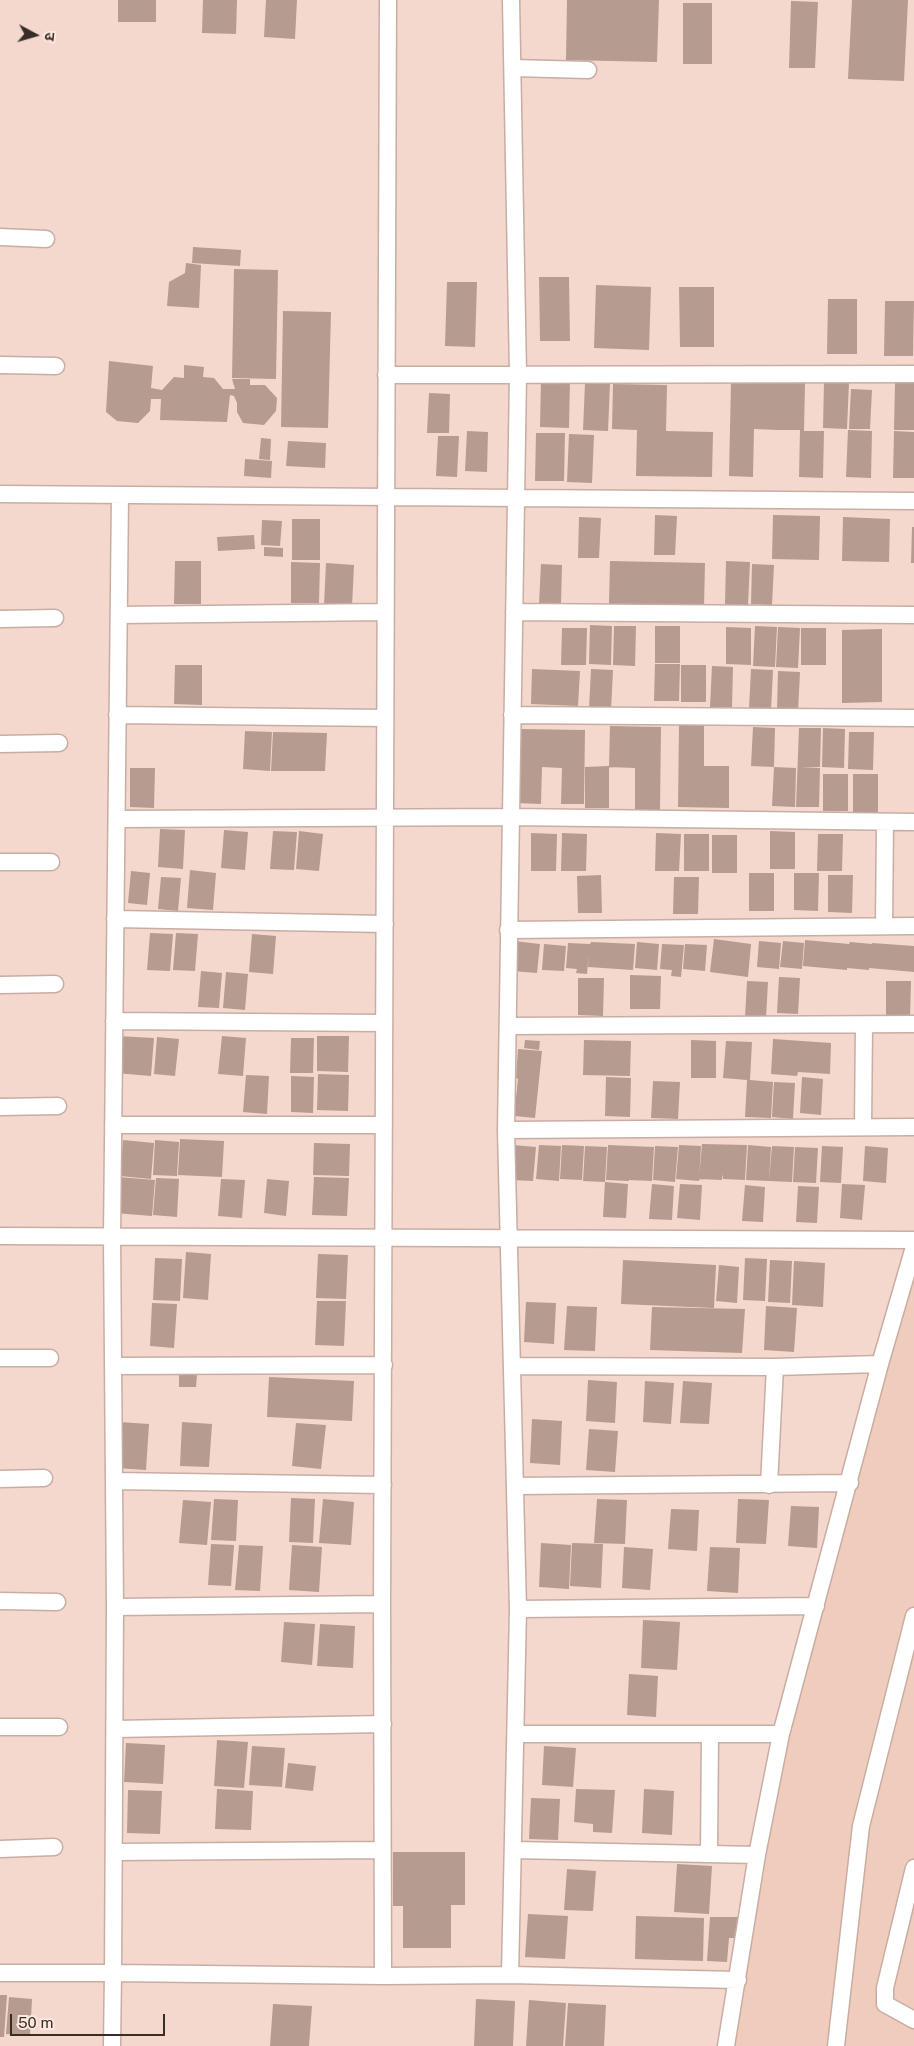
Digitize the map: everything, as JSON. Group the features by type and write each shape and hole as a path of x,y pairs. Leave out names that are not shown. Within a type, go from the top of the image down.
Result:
{"street":[{"path":"383,1976 382,1604 388,0"},
{"path":"510,1975 517,1734 518,1609 506,1130 518,374 512,0"},
{"path":"513,68 588,70"},
{"path":"0,237 46,240"},
{"path":"0,365 56,366"},
{"path":"386,375 914,374"},
{"path":"0,494 914,501"},
{"path":"112,2046 115,1852 115,1607 112,1236 120,495"},
{"path":"119,615 385,612"},
{"path":"514,612 914,615"},
{"path":"0,619 55,618"},
{"path":"117,716 385,718"},
{"path":"512,716 914,718"},
{"path":"0,744 59,742"},
{"path":"117,819 510,817 914,822"},
{"path":"884,926 885,822"},
{"path":"0,862 51,862"},
{"path":"115,919 384,924"},
{"path":"508,930 914,926"},
{"path":"0,985 55,984"},
{"path":"114,1021 384,1023"},
{"path":"508,1026 914,1024"},
{"path":"863,1127 864,1025"},
{"path":"0,1107 58,1106"},
{"path":"113,1125 384,1125"},
{"path":"506,1130 914,1127"},
{"path":"0,1236 384,1237 509,1240 914,1240"},
{"path":"726,2046 757,1855 782,1734 880,1364 914,1247"},
{"path":"0,1358 50,1358"},
{"path":"513,1366 880,1364"},
{"path":"114,1366 384,1365"},
{"path":"769,1485 775,1366"},
{"path":"0,1479 44,1478"},
{"path":"114,1481 383,1485"},
{"path":"516,1486 850,1483"},
{"path":"0,1602 57,1602"},
{"path":"115,1607 382,1604"},
{"path":"518,1609 816,1606"},
{"path":"836,2046 861,1826 914,1616"},
{"path":"115,1729 383,1724"},
{"path":"0,1727 58,1727"},
{"path":"517,1734 782,1734"},
{"path":"709,1853 710,1734"},
{"path":"0,1849 54,1847"},
{"path":"115,1852 382,1850"},
{"path":"514,1850 757,1855"},
{"path":"914,1868 885,1988 885,2004 914,2020"},
{"path":"0,1974 510,1975 738,1980"}],"shaded area":[{"path":"914,1246 914,2046 728,2046 765,1788"}],"building":[{"path":"118,0 156,0 156,22 118,22"},
{"path":"203,0 237,0 236,34 202,33"},
{"path":"266,0 297,0 295,39 264,37"},
{"path":"567,0 659,0 657,62 566,60"},
{"path":"852,0 908,0 904,81 848,79"},
{"path":"791,1 818,2 815,68 789,68"},
{"path":"683,3 712,3 712,64 683,64"},
{"path":"193,247 241,250 240,266 192,263"},
{"path":"186,263 201,265 199,308 167,306 169,282 185,273"},
{"path":"234,269 278,270 276,379 232,378"},
{"path":"539,277 569,277 570,341 540,341"},
{"path":"447,282 477,282 475,347 445,346"},
{"path":"596,285 651,287 649,350 594,348"},
{"path":"679,287 714,287 714,347 680,347"},
{"path":"828,299 857,299 857,354 827,354"},
{"path":"885,301 914,301 913,356 884,356"},
{"path":"283,311 331,312 328,428 281,427"},
{"path":"109,361 153,366 151,388 162,390 174,377 184,378 184,365 204,367 203,377 214,378 223,389 235,389 232,379 250,379 250,385 265,385 277,398 276,411 264,425 243,423 237,412 237,403 234,396 230,395 227,422 160,420 161,399 151,399 150,411 138,423 117,421 106,412"},
{"path":"541,380 570,380 569,428 540,427"},
{"path":"731,382 805,383 804,431 824,431 823,478 799,477 800,430 754,429 753,477 729,476"},
{"path":"824,382 849,382 847,429 823,428"},
{"path":"585,383 610,384 608,431 583,430"},
{"path":"895,383 914,383 914,430 894,430"},
{"path":"613,384 667,385 666,431 713,432 712,477 636,476 637,430 612,429"},
{"path":"851,389 872,390 870,429 849,429"},
{"path":"429,393 450,394 449,433 427,433"},
{"path":"848,430 872,431 871,478 846,477"},
{"path":"467,431 488,432 487,472 465,471"},
{"path":"894,431 914,432 914,478 893,478"},
{"path":"536,433 565,433 564,481 535,481"},
{"path":"569,434 594,435 592,483 567,482"},
{"path":"438,436 459,436 457,477 436,476"},
{"path":"261,438 271,439 270,460 259,459"},
{"path":"288,441 326,443 325,468 286,466"},
{"path":"245,459 272,461 271,478 244,476"},
{"path":"655,515 677,516 675,555 654,555"},
{"path":"773,515 820,516 819,560 772,559"},
{"path":"579,517 601,518 599,558 578,558"},
{"path":"843,517 890,519 889,562 842,561"},
{"path":"292,519 320,519 320,560 292,560"},
{"path":"262,520 282,521 280,546 261,545"},
{"path":"912,527 914,527 914,563 911,563"},
{"path":"254,535 255,549 218,551 217,537"},
{"path":"264,547 283,548 283,557 264,556"},
{"path":"175,561 201,561 201,604 174,604"},
{"path":"610,561 705,563 704,607 609,604"},
{"path":"726,561 750,562 748,605 725,605"},
{"path":"291,562 320,563 319,603 291,603"},
{"path":"326,563 354,565 352,607 324,606"},
{"path":"541,564 562,565 561,605 539,604"},
{"path":"752,564 774,565 772,605 751,604"},
{"path":"590,625 612,626 611,665 589,664"},
{"path":"614,626 636,626 635,666 613,665"},
{"path":"655,626 680,626 680,663 655,663"},
{"path":"755,626 777,627 775,667 753,666"},
{"path":"726,627 751,628 751,665 726,664"},
{"path":"778,627 800,628 798,668 776,667"},
{"path":"562,628 587,628 586,665 561,665"},
{"path":"801,628 826,628 826,665 801,665"},
{"path":"882,629 882,702 842,703 842,630"},
{"path":"655,664 680,664 679,701 654,701"},
{"path":"175,665 202,665 202,705 174,704"},
{"path":"681,665 706,665 706,702 681,702"},
{"path":"712,666 733,667 732,707 710,707"},
{"path":"532,669 580,671 578,706 531,704"},
{"path":"591,669 613,670 611,710 589,709"},
{"path":"751,669 773,670 771,710 749,709"},
{"path":"778,671 800,672 798,712 777,711"},
{"path":"679,724 704,724 704,766 729,766 729,808 678,807"},
{"path":"610,726 661,727 660,810 635,810 635,768 609,767"},
{"path":"753,727 775,728 774,767 751,766"},
{"path":"799,728 821,728 820,767 801,767 820,768 819,807 796,807"},
{"path":"823,728 845,729 844,768 822,767"},
{"path":"518,729 585,730 584,804 561,804 562,768 542,767 541,804 516,803"},
{"path":"245,731 272,732 270,771 243,769"},
{"path":"273,732 327,733 325,771 271,771"},
{"path":"849,732 874,732 873,770 848,769"},
{"path":"609,766 609,808 585,808 585,767"},
{"path":"774,767 796,768 795,807 772,806"},
{"path":"130,768 155,768 154,808 130,807"},
{"path":"823,774 848,774 848,811 823,811"},
{"path":"853,774 878,774 878,812 853,812"},
{"path":"160,829 185,830 183,869 158,867"},
{"path":"224,830 248,832 245,870 221,868"},
{"path":"273,831 297,832 294,870 270,869"},
{"path":"299,831 323,834 319,871 296,869"},
{"path":"770,831 795,832 795,869 770,869"},
{"path":"531,833 557,834 556,871 531,871"},
{"path":"562,833 587,834 586,871 561,871"},
{"path":"656,833 681,834 679,871 655,871"},
{"path":"684,834 709,834 709,871 684,871"},
{"path":"818,834 843,834 842,871 817,871"},
{"path":"712,835 737,835 737,873 712,873"},
{"path":"190,870 216,873 213,910 187,908"},
{"path":"131,871 150,873 147,905 128,903"},
{"path":"749,873 774,873 774,911 749,911"},
{"path":"794,873 819,873 818,911 794,910"},
{"path":"601,875 602,913 578,913 577,876"},
{"path":"828,875 853,875 852,913 828,912"},
{"path":"161,877 181,878 178,911 158,909"},
{"path":"674,877 699,877 698,914 673,914"},
{"path":"150,933 173,934 170,971 147,970"},
{"path":"176,933 198,934 195,971 173,970"},
{"path":"252,934 276,936 273,974 249,972"},
{"path":"714,939 751,944 748,977 710,972"},
{"path":"805,940 849,944 850,942 914,946 914,972 869,968 869,970 847,968 847,970 803,966"},
{"path":"514,941 540,944 537,973 512,971"},
{"path":"759,941 781,943 779,969 757,967"},
{"path":"783,941 804,943 802,969 780,967"},
{"path":"591,942 635,944 633,970 588,967 589,953 587,974 576,973 577,969 566,968 568,943 590,944"},
{"path":"637,942 659,944 657,970 635,968"},
{"path":"544,944 566,946 564,971 542,970"},
{"path":"662,944 684,945 681,977 671,976 672,970 660,969"},
{"path":"685,944 707,945 705,971 683,969"},
{"path":"201,971 222,973 219,1008 198,1007"},
{"path":"226,972 248,974 245,1010 223,1008"},
{"path":"630,975 661,976 660,1009 630,1009"},
{"path":"779,977 800,978 798,1014 777,1013"},
{"path":"578,978 604,978 603,1016 578,1015"},
{"path":"747,981 768,982 766,1018 745,1017"},
{"path":"886,981 911,981 910,1018 886,1018"},
{"path":"117,1036 154,1038 151,1076 115,1073"},
{"path":"222,1036 246,1038 243,1076 218,1074"},
{"path":"317,1036 349,1036 348,1072 317,1071"},
{"path":"157,1037 179,1039 175,1076 154,1074"},
{"path":"291,1038 314,1038 313,1073 290,1073"},
{"path":"773,1039 831,1043 830,1074 798,1072 797,1076 771,1074"},
{"path":"525,1040 540,1041 539,1050 524,1048"},
{"path":"584,1040 631,1041 630,1076 583,1075"},
{"path":"691,1040 716,1041 716,1078 691,1078"},
{"path":"726,1041 752,1042 750,1080 773,1082 771,1118 745,1117 747,1080 723,1078"},
{"path":"518,1049 542,1051 535,1118 514,1116 518,1079 516,1078"},
{"path":"318,1074 349,1075 348,1111 317,1110"},
{"path":"246,1075 269,1076 267,1114 243,1112"},
{"path":"291,1076 314,1077 313,1113 291,1112"},
{"path":"606,1077 631,1078 630,1117 605,1116"},
{"path":"802,1077 823,1079 821,1115 800,1113"},
{"path":"653,1081 680,1082 678,1119 651,1118"},
{"path":"774,1082 795,1083 793,1119 772,1117"},
{"path":"180,1139 224,1141 222,1177 178,1175"},
{"path":"123,1140 154,1143 151,1179 120,1176"},
{"path":"155,1140 179,1142 177,1176 153,1175"},
{"path":"314,1143 350,1144 349,1176 313,1175"},
{"path":"702,1144 747,1145 745,1180 723,1179 722,1174 722,1180 699,1179"},
{"path":"513,1145 536,1147 533,1181 511,1180"},
{"path":"539,1145 561,1146 559,1181 536,1179"},
{"path":"562,1145 584,1146 582,1180 560,1179"},
{"path":"608,1145 654,1147 652,1181 606,1180"},
{"path":"679,1145 701,1146 699,1181 676,1179"},
{"path":"748,1145 771,1147 769,1181 746,1180"},
{"path":"585,1146 607,1147 605,1182 583,1181"},
{"path":"655,1146 678,1147 675,1182 653,1180"},
{"path":"772,1146 794,1147 792,1182 769,1181"},
{"path":"822,1146 843,1147 841,1183 820,1182"},
{"path":"865,1146 888,1148 886,1183 863,1181"},
{"path":"795,1147 818,1148 816,1183 793,1182"},
{"path":"118,1177 155,1180 152,1216 115,1213"},
{"path":"314,1177 349,1178 347,1216 312,1215"},
{"path":"156,1178 179,1179 177,1217 153,1215"},
{"path":"221,1179 245,1180 242,1218 218,1216"},
{"path":"267,1179 289,1181 286,1216 264,1213"},
{"path":"605,1182 628,1184 626,1218 603,1217"},
{"path":"652,1184 674,1186 672,1220 649,1219"},
{"path":"680,1184 702,1185 700,1220 677,1218"},
{"path":"842,1184 865,1185 862,1220 840,1218"},
{"path":"745,1185 765,1187 763,1222 742,1221"},
{"path":"798,1186 819,1187 817,1223 796,1222"},
{"path":"186,1252 211,1254 208,1300 183,1298"},
{"path":"318,1254 348,1255 346,1299 316,1298"},
{"path":"155,1258 182,1259 180,1301 153,1300"},
{"path":"745,1258 767,1259 765,1301 743,1300"},
{"path":"623,1260 716,1265 714,1308 621,1304"},
{"path":"770,1260 792,1261 790,1303 768,1302"},
{"path":"794,1261 825,1263 823,1307 792,1305"},
{"path":"719,1265 739,1267 737,1303 716,1301"},
{"path":"317,1301 346,1301 344,1346 315,1345"},
{"path":"526,1302 556,1303 554,1344 524,1342"},
{"path":"152,1303 177,1304 174,1348 150,1346"},
{"path":"567,1306 597,1307 595,1351 564,1350"},
{"path":"766,1306 797,1308 794,1352 764,1350"},
{"path":"652,1307 745,1309 742,1353 650,1350"},
{"path":"179,1374 197,1374 196,1387 179,1387"},
{"path":"269,1377 354,1381 352,1421 267,1417"},
{"path":"588,1380 617,1382 615,1423 586,1421"},
{"path":"645,1381 674,1383 671,1424 643,1422"},
{"path":"683,1381 712,1383 709,1424 680,1423"},
{"path":"532,1419 562,1421 560,1465 530,1463"},
{"path":"119,1422 149,1424 146,1470 115,1468"},
{"path":"182,1422 212,1424 209,1467 180,1466"},
{"path":"296,1423 326,1425 321,1469 292,1466"},
{"path":"589,1429 618,1431 615,1472 586,1470"},
{"path":"291,1498 315,1499 313,1543 289,1542"},
{"path":"214,1499 238,1500 236,1541 211,1540"},
{"path":"323,1499 354,1502 351,1545 319,1543"},
{"path":"597,1499 627,1500 625,1544 594,1543"},
{"path":"738,1499 769,1500 766,1544 736,1543"},
{"path":"183,1500 211,1502 207,1545 179,1543"},
{"path":"791,1506 819,1507 817,1548 788,1546"},
{"path":"671,1509 699,1510 697,1551 668,1549"},
{"path":"541,1543 571,1545 569,1589 539,1587"},
{"path":"572,1543 603,1544 601,1588 570,1586"},
{"path":"211,1544 234,1545 231,1586 208,1585"},
{"path":"239,1545 263,1546 260,1591 235,1590"},
{"path":"292,1545 322,1547 319,1592 289,1590"},
{"path":"624,1547 653,1549 650,1590 622,1588"},
{"path":"710,1547 740,1548 738,1593 707,1591"},
{"path":"643,1620 680,1622 677,1670 641,1668"},
{"path":"284,1622 315,1624 312,1665 281,1662"},
{"path":"320,1624 355,1626 353,1668 317,1666"},
{"path":"629,1674 658,1676 656,1717 627,1715"},
{"path":"217,1740 248,1742 244,1788 214,1786"},
{"path":"126,1743 165,1745 163,1784 124,1782"},
{"path":"252,1746 285,1748 282,1787 249,1785"},
{"path":"544,1746 576,1748 573,1787 542,1785"},
{"path":"288,1763 316,1766 313,1791 285,1788"},
{"path":"217,1789 253,1791 251,1830 215,1829"},
{"path":"576,1789 615,1790 612,1833 593,1832 593,1824 574,1822"},
{"path":"644,1789 674,1791 672,1835 642,1833"},
{"path":"128,1790 162,1791 160,1834 127,1833"},
{"path":"531,1798 560,1799 558,1840 529,1839"},
{"path":"393,1852 465,1852 465,1905 451,1905 451,1948 403,1948 403,1906 393,1906"},
{"path":"677,1864 712,1866 709,1914 674,1912"},
{"path":"567,1869 596,1871 593,1911 564,1910"},
{"path":"528,1914 568,1916 565,1959 525,1957"},
{"path":"636,1916 704,1918 703,1961 635,1959"},
{"path":"710,1917 739,1917 737,1938 729,1938 727,1962 707,1961"},
{"path":"0,1995 7,1995 4,2037 0,2037"},
{"path":"9,1997 32,1999 30,2036 6,2034"},
{"path":"476,1999 515,2001 513,2046 474,2046"},
{"path":"529,2000 566,2003 563,2046 526,2046"},
{"path":"568,2003 606,2005 604,2046 565,2046"},
{"path":"273,2004 312,2006 309,2046 270,2046"}]}
